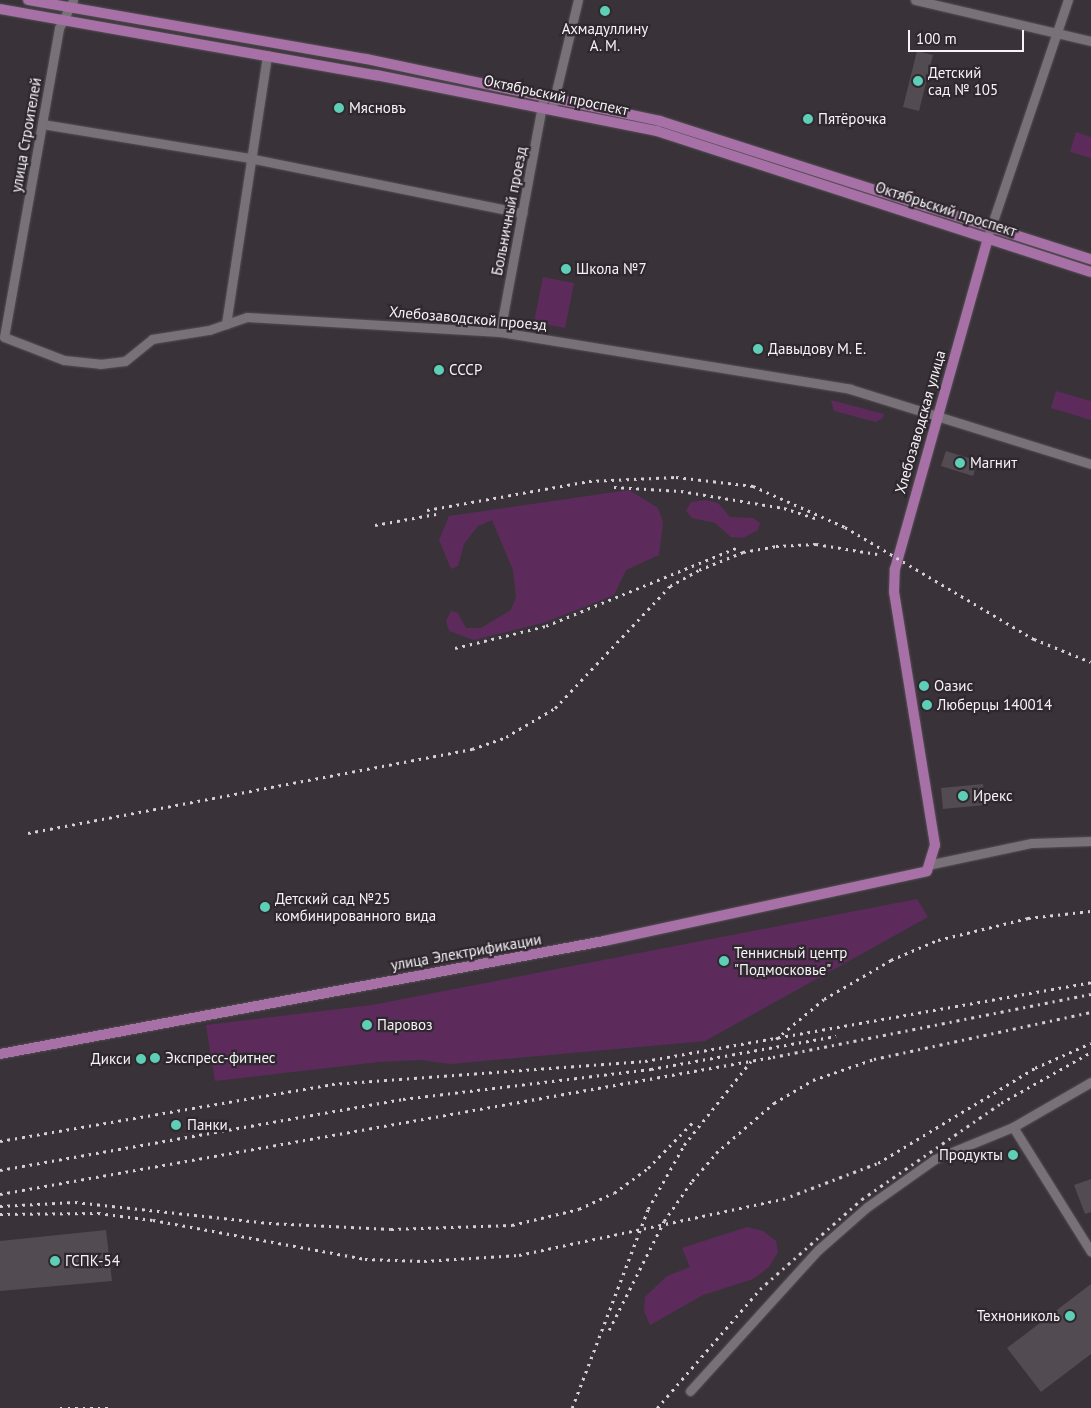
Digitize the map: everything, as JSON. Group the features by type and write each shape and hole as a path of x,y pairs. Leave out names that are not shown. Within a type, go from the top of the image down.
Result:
{"main road":[{"name":"Октябрьский проспект","path":"28,0 72,4 710,135 1091,259"},
{"name":"Октябрьский проспект","path":"0,9 548,102 657,131 1091,272"},
{"name":"Хлебозаводская улица","path":"932,864 935,845 894,592 897,558 988,238"},
{"name":"улица Электрификации","path":"0,1054 604,942 916,876 932,864"}],"street":[{"name":"Больничный проезд","path":"500,332 523,212 548,102 578,0"},
{"path":"915,0 1091,41"},
{"name":"Хлебозаводская улица","path":"988,238 1055,32 1068,0"},
{"name":"улица Строителей","path":"2,338 42,124 64,20 72,4"},
{"path":"226,324 249,158 267,55"},
{"path":"42,124 249,158 523,212"},
{"name":"Хлебозаводской проезд","path":"2,338 64,360 100,364 125,361 152,339 226,324 247,317 500,332 850,388 938,414 1091,464"},
{"path":"932,864 1032,843 1091,841"},
{"path":"690,1390 818,1250 867,1206 935,1159 1013,1127 1091,1082"},
{"path":"1013,1127 1091,1252"}],"shaded area":[{"path":"1076,132 1091,137 1091,158 1070,152"},
{"path":"543,277 574,283 565,328 534,322"},
{"path":"1056,391 1091,401 1091,420 1051,408"},
{"path":"831,400 884,414 883,418 876,422 834,411"},
{"path":"629,490 658,508 663,522 659,555 626,570 614,595 546,622 474,640 449,631 446,621 451,611 458,613 466,628 481,628 511,610 516,597 513,570 492,520 478,526 464,544 458,566 451,569 439,540 449,516"},
{"path":"705,500 718,503 730,517 753,518 760,523 758,530 743,538 731,537 715,523 692,518 686,511 691,502"},
{"name":"Теннисный центр \"Подмосковье\"","path":"917,899 928,917 705,1041 450,1064 421,1060 379,1062 215,1081 206,1025 372,1005"},
{"path":"747,1227 763,1231 776,1241 778,1252 769,1267 753,1279 703,1295 650,1325 644,1311 645,1297 667,1276 690,1267 682,1248"}],"building":[{"name":"Детский сад № 105","path":"917,51 933,55 919,111 903,107"},
{"name":"Магнит","path":"946,451 978,461 973,476 941,466"},
{"name":"Ирекс","path":"983,784 985,805 943,809 941,788"},
{"path":"1091,1179 1091,1212 1085,1214 1074,1185"},
{"name":"ГСПК-54","path":"106,1230 112,1281 0,1291 0,1241"},
{"name":"Технониколь","path":"1091,1284 1091,1354 1041,1392 1007,1348"}],"railway":[{"path":"427,510 589,481 676,477 753,486 845,527 1034,639 1091,662"},
{"path":"614,487 681,491 784,508 818,519"},
{"path":"375,525 436,514"},
{"path":"28,833 472,749 506,737 555,708 670,586 699,570 743,552 776,546 816,544 877,554"},
{"path":"455,648 546,626 739,547"},
{"path":"776,1039 824,999 891,960 938,940 1028,918 1091,911"},
{"path":"0,1141 332,1084 645,1061 1091,982"},
{"path":"0,1194 773,1057 1091,994"},
{"path":"609,1330 664,1221 692,1181 716,1153 774,1103 813,1080 874,1059 1091,1012"},
{"path":"0,1170 403,1099 651,1069 836,1036"},
{"path":"0,1214 98,1213 153,1220 365,1259 424,1261 519,1255 783,1199 878,1163 1035,1068 1091,1043"},
{"path":"657,1408 760,1289 862,1199 1001,1103 1091,1052"},
{"path":"572,1408 648,1209 684,1145 751,1061"},
{"path":"0,1206 75,1202 269,1223 391,1229 512,1225 579,1209 614,1193 648,1168 692,1123"},
{"path":"60,1408 110,1408"}],"place":[{"name":"Ахмадуллину А. М.","path":"605,11"},
{"name":"Детский сад № 105","path":"918,81"},
{"name":"Мясновъ","path":"339,108"},
{"name":"Пятёрочка","path":"808,119"},
{"name":"Школа №7","path":"566,269"},
{"name":"Давыдову М. Е.","path":"758,349"},
{"name":"СССР","path":"439,370"},
{"name":"Магнит","path":"960,463"},
{"name":"Оазис","path":"924,686"},
{"name":"Люберцы 140014","path":"927,705"},
{"name":"Ирекс","path":"963,796"},
{"name":"Детский сад №25 комбинированного вида","path":"265,907"},
{"name":"Теннисный центр \"Подмосковье\"","path":"724,961"},
{"name":"Паровоз","path":"367,1025"},
{"name":"Экспресс-фитнес","path":"155,1058"},
{"name":"Дикси","path":"141,1059"},
{"name":"Панки","path":"176,1125"},
{"name":"Продукты","path":"1013,1155"},
{"name":"ГСПК-54","path":"55,1261"},
{"name":"Технониколь","path":"1070,1316"}]}
